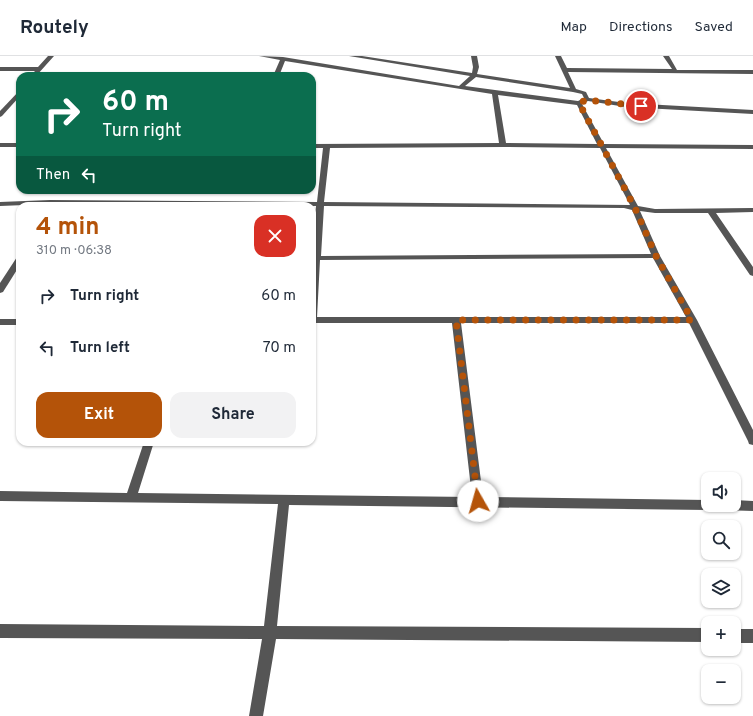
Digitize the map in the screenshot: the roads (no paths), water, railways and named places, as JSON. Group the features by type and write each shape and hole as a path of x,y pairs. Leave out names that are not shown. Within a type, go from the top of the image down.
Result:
{"street":[{"path":"37,72 51,56"},
{"path":"262,56 459,88 579,103 587,100 626,105 753,112"},
{"path":"352,56 574,90 584,93 587,100"},
{"path":"407,56 408,65"},
{"path":"459,88 475,75 477,69 474,56"},
{"path":"558,56 574,90"},
{"path":"666,56 676,72"},
{"path":"278,72 283,59"},
{"path":"0,69 39,69"},
{"path":"564,70 753,72"},
{"path":"495,93 503,145"},
{"path":"0,115 16,97"},
{"path":"579,103 601,147 635,208 656,256 692,320 753,441"},
{"path":"0,145 16,145"},
{"path":"316,146 503,145 601,147 753,147"},
{"path":"316,240 328,146"},
{"path":"0,204 16,204"},
{"path":"316,204 624,206 655,211 753,210"},
{"path":"710,210 753,273"},
{"path":"316,258 656,256"},
{"path":"0,290 16,265"},
{"path":"316,320 692,320"},
{"path":"456,320 478,501"},
{"path":"0,322 16,322"},
{"path":"131,497 148,446"},
{"path":"0,496 701,505"},
{"path":"256,716 270,632 284,499"},
{"path":"741,506 753,506"},
{"path":"0,631 701,636"},
{"path":"741,636 753,636"}]}
